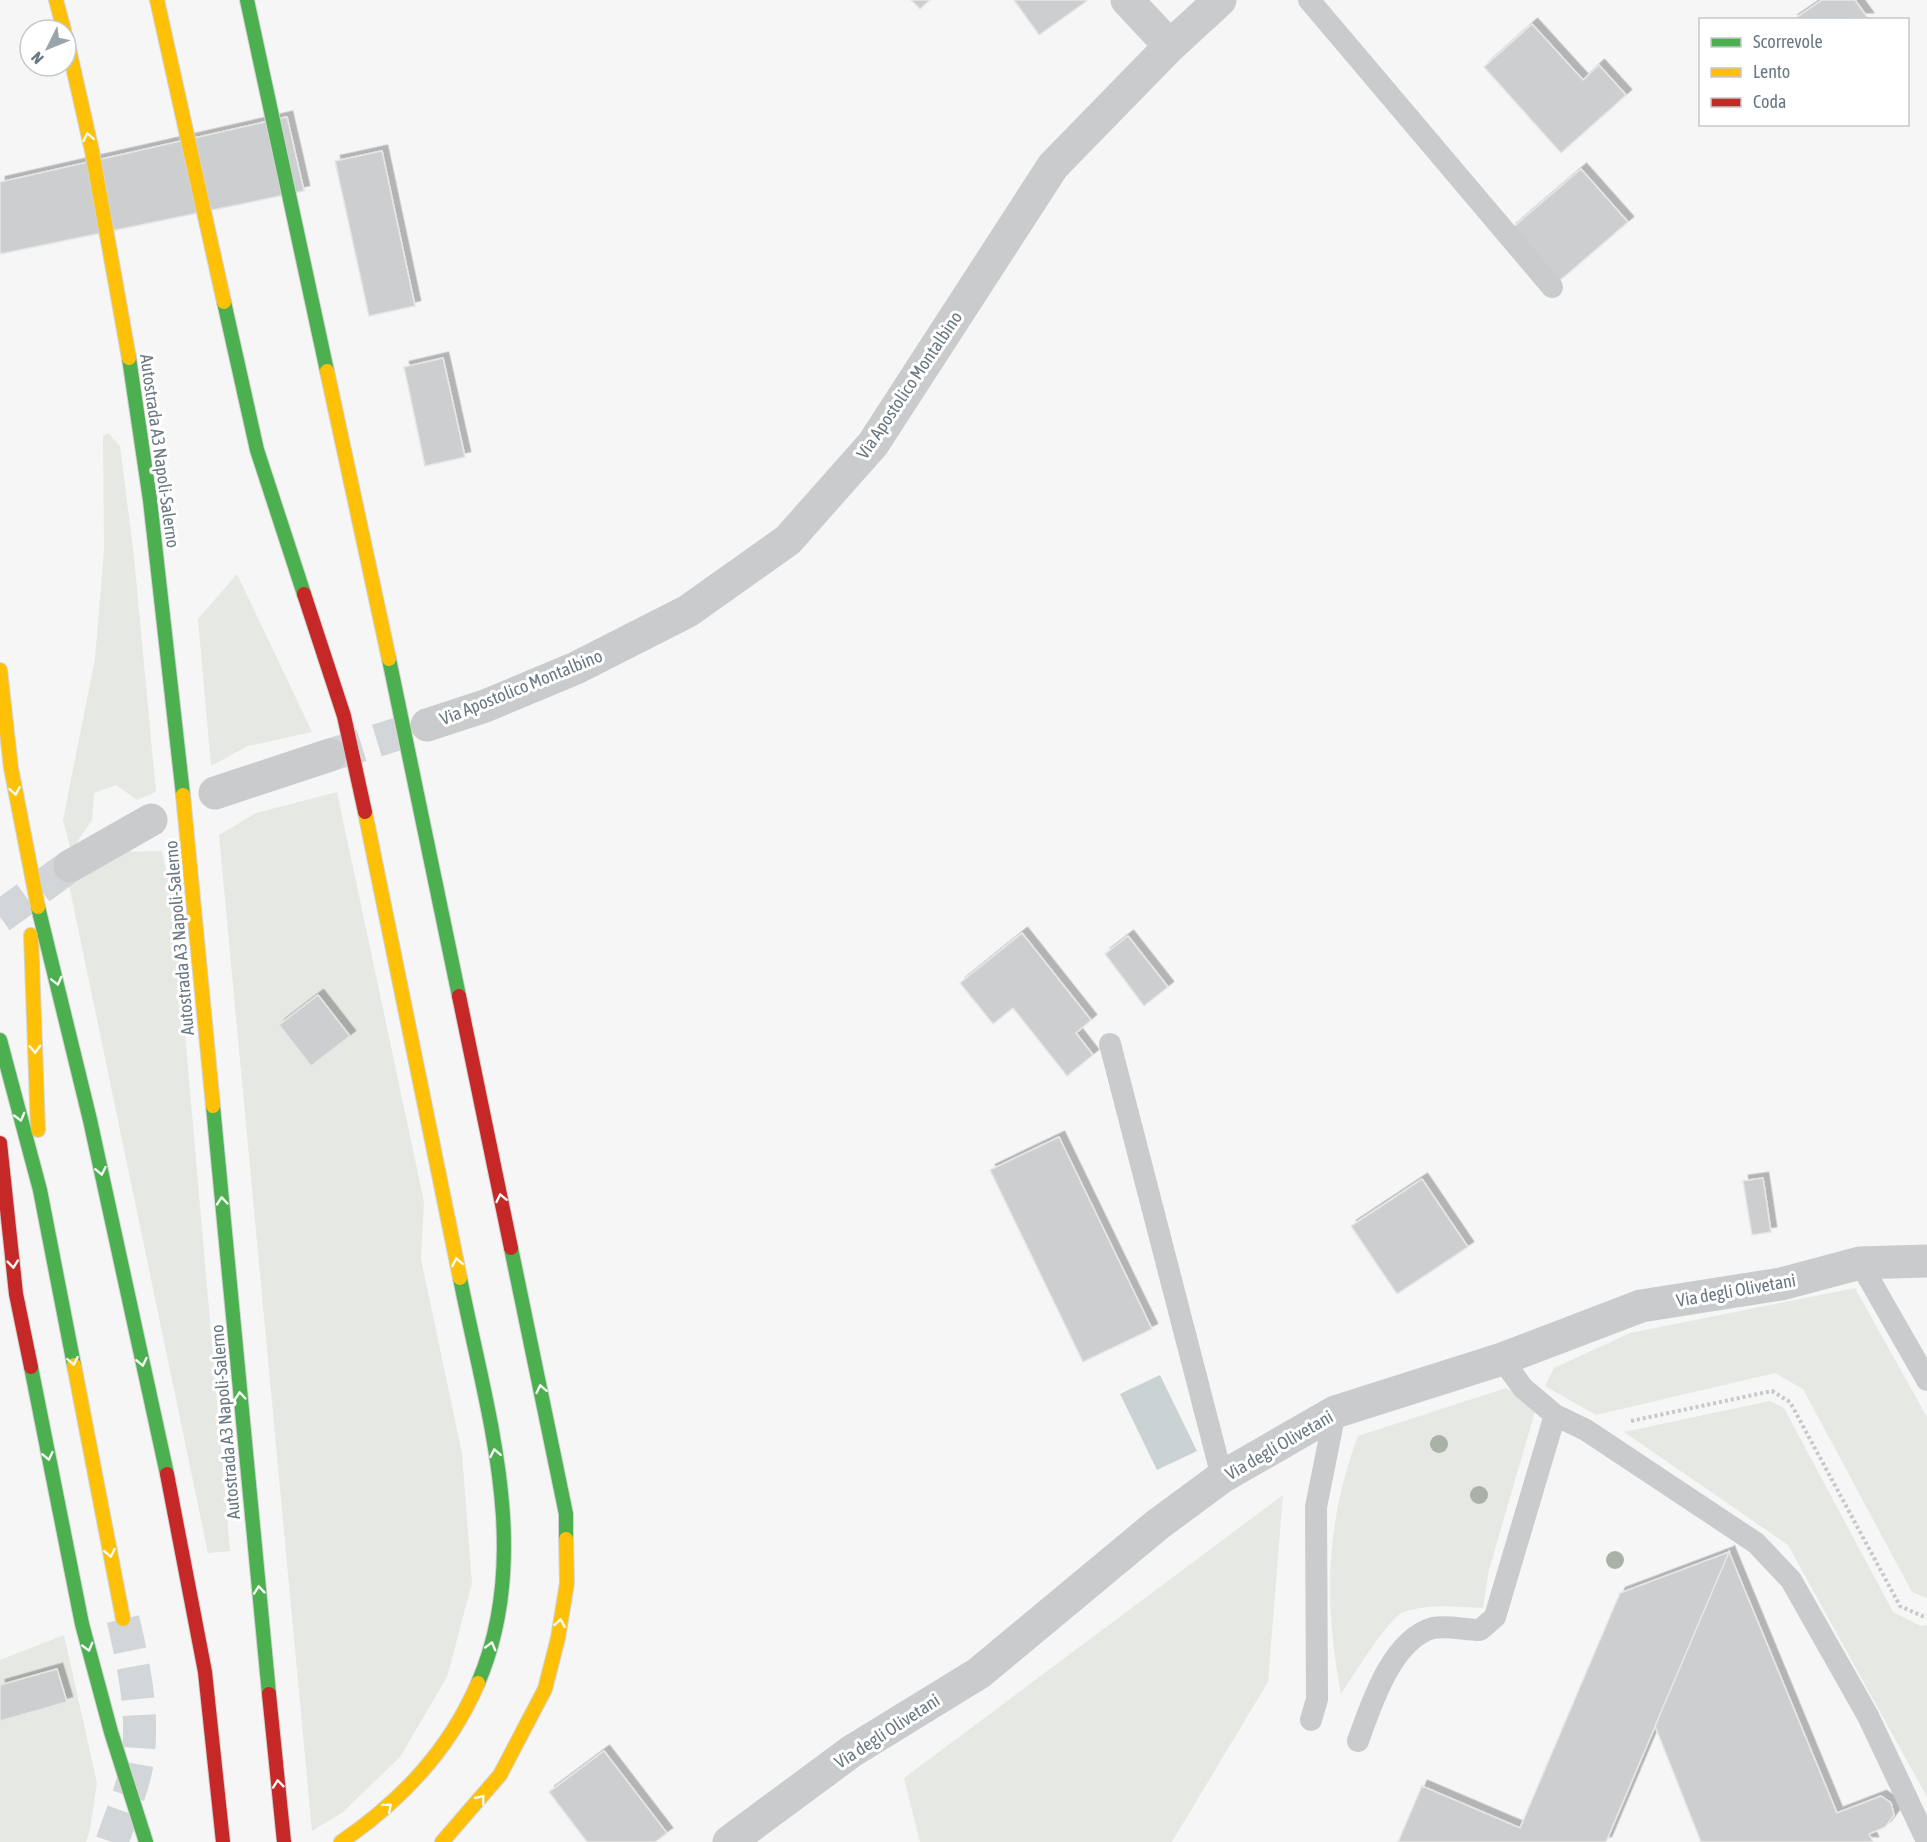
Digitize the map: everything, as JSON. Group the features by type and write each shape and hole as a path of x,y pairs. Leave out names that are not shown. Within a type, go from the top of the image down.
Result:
{"highway":[{"path":"56,0 61,18"},
{"path":"157,0 257,450 340,705 359,783 497,1462 506,1533 504,1589 491,1650 472,1700 444,1749 415,1784 341,1842"},
{"path":"247,0 399,704 566,1514 567,1583 558,1638 544,1689 500,1775 442,1842"},
{"name":"Autostrada A3 Napoli-Salerno","path":"75,78 101,194 123,314 162,601 284,1842"},
{"path":"0,670 10,768 28,865 90,1120 183,1546 205,1672 224,1842"},
{"path":"28,865 40,1190"},
{"path":"0,1040 40,1190 123,1619"},
{"path":"0,1143 16,1294 82,1624 111,1732 146,1842"}],"street":[{"path":"1128,0 1170,46"},
{"name":"Via Apostolico Montalbino","path":"427,725 485,706 576,668 688,611 788,540 873,444 1053,166 1170,46 1220,0"},
{"path":"215,793 330,755"},
{"path":"70,866 151,820"},
{"name":"Via degli Olivetani","path":"729,1842 852,1751 980,1673 1157,1525 1222,1477 1335,1412 1502,1359 1641,1306 1781,1284 1860,1263 1927,1261"}],"lane":[{"path":"1309,0 1552,287"},
{"path":"1110,1044 1222,1477"},
{"path":"1860,1263 1927,1380"},
{"path":"1502,1359 1523,1388 1555,1415 1586,1430 1756,1543 1791,1580 1868,1716 1927,1840"},
{"path":"1311,1720 1317,1700 1316,1507 1335,1412"},
{"path":"1358,1741 1374,1697 1403,1646 1434,1628 1480,1630 1495,1617 1555,1415"}],"path":[{"path":"1586,1430 1772,1391 1790,1402 1900,1606 1922,1616 1927,1615"}],"shaded area":[{"path":"108,433 120,446 134,557 156,792 137,800 116,785 94,793 92,820 71,851 63,820 95,659 104,550 103,436"},
{"path":"237,574 312,732 248,746 211,766 198,619"},
{"path":"337,792 424,1202 421,1259 462,1453 472,1583 447,1677 400,1757 343,1812 312,1831 219,835 256,813"},
{"path":"162,851 174,907 230,1551 208,1553 69,885 115,852"},
{"path":"1855,1288 1927,1417 1927,1598 1912,1592 1803,1389 1775,1373 1596,1415 1545,1386 1554,1368 1630,1333"},
{"path":"1160,1375 1197,1451 1157,1470 1120,1394"},
{"path":"1506,1388 1536,1408 1489,1570 1483,1608 1433,1607 1404,1612 1380,1636 1341,1694 1332,1628 1331,1564 1339,1501 1358,1436"},
{"path":"1770,1401 1784,1408 1893,1612 1921,1626 1927,1625 1927,1797 1788,1545 1624,1432"},
{"path":"1283,1495 1268,1682 1172,1842 920,1842 904,1778"},
{"path":"64,1635 97,1783 90,1830 86,1842 0,1842 0,1660"}],"building":[{"path":"911,0 930,0 920,9"},
{"path":"1014,0 1086,0 1087,1 1039,35"},
{"path":"1822,0 1855,0 1868,18 1796,18"},
{"path":"1532,24 1583,80 1599,65 1626,95 1561,153 1484,67"},
{"path":"287,117 304,191 0,254 0,182"},
{"path":"382,151 415,306 369,316 335,161"},
{"path":"1581,169 1628,222 1557,283 1511,229"},
{"path":"443,358 465,457 425,466 404,367"},
{"path":"1022,933 1091,1020 1076,1033 1093,1055 1067,1076 1013,1008 993,1024 960,983"},
{"path":"1128,936 1168,987 1144,1006 1105,954"},
{"path":"318,995 350,1036 311,1066 279,1025"},
{"path":"1059,1137 1152,1329 1083,1362 990,1170"},
{"path":"1763,1178 1771,1232 1752,1235 1743,1181"},
{"path":"1422,1179 1468,1247 1397,1294 1351,1226"},
{"path":"1729,1552 1606,1842 1398,1842 1422,1786 1520,1828 1620,1593"},
{"path":"1729,1552 1837,1813 1881,1796 1891,1803 1894,1815 1885,1827 1869,1834 1873,1842 1701,1842 1655,1726"},
{"path":"57,1669 67,1702 0,1721 0,1685"},
{"path":"604,1751 667,1833 655,1842 587,1842 549,1792"}],"tunnel":[{"path":"330,755 427,725"},
{"path":"0,917 70,866"},
{"path":"112,1842 132,1784 138,1760 140,1731 138,1699 123,1619"}],"traffic: fast":[{"path":"247,0 327,371"},
{"path":"224,302 257,450 304,594"},
{"path":"129,358 150,500 183,795"},
{"path":"389,659 459,996"},
{"path":"38,907 90,1120 167,1474"},
{"path":"0,1040 40,1190 74,1365"},
{"path":"213,1106 269,1694"},
{"path":"511,1248 566,1514 566,1539"},
{"path":"460,1278 492,1430 500,1481 504,1533 502,1583 494,1634 478,1683"},
{"path":"31,1367 82,1624 111,1732 146,1842"}],"traffic: slow":[{"path":"56,0 61,18"},
{"path":"157,0 224,302"},
{"path":"75,78 92,151 129,358"},
{"path":"327,371 389,659"},
{"path":"0,670 11,768 38,907"},
{"path":"183,795 213,1106"},
{"path":"365,812 460,1278"},
{"path":"31,935 38,1130"},
{"path":"74,1365 123,1619"},
{"path":"442,1842 500,1775 545,1689 558,1638 567,1583 566,1539"},
{"path":"341,1842 384,1809 421,1773 453,1731 478,1683"}],"traffic: jam":[{"path":"304,594 344,716 365,812"},
{"path":"459,996 511,1248"},
{"path":"0,1143 16,1294 31,1367"},
{"path":"167,1474 205,1672 223,1842"},
{"path":"269,1694 284,1842"}]}
